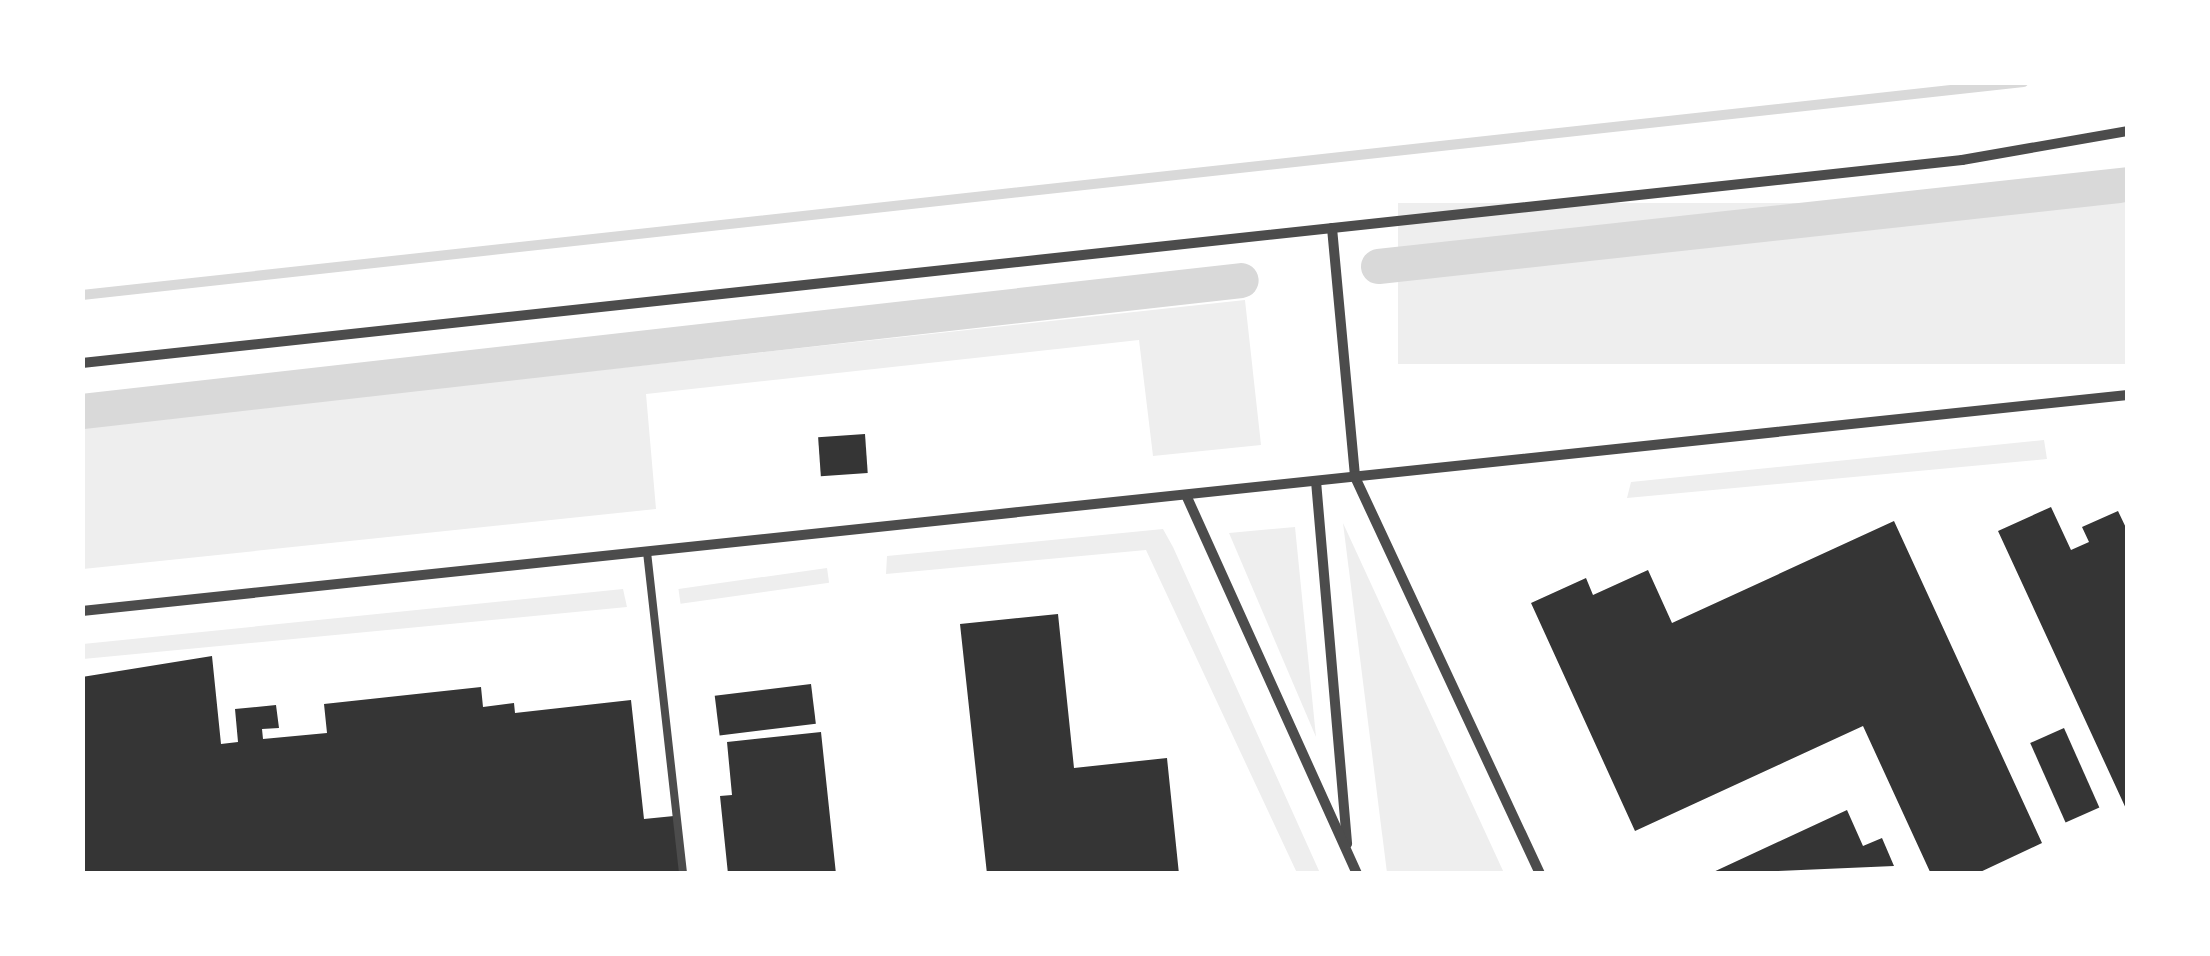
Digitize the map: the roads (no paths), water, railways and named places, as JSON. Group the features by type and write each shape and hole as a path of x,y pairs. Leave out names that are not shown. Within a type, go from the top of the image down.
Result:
{"street":[{"path":"82,364 1999,155 2128,130"},
{"path":"1332,228 1356,477 1540,874"},
{"path":"82,611 2128,395"},
{"path":"1316,481 1348,853"},
{"path":"1186,495 1357,874"}],"lane":[{"path":"647,552 683,874"}],"waterway":[{"path":"82,295 2023,82"},
{"path":"1378,266 2128,184"},
{"path":"82,411 1241,280"}]}
